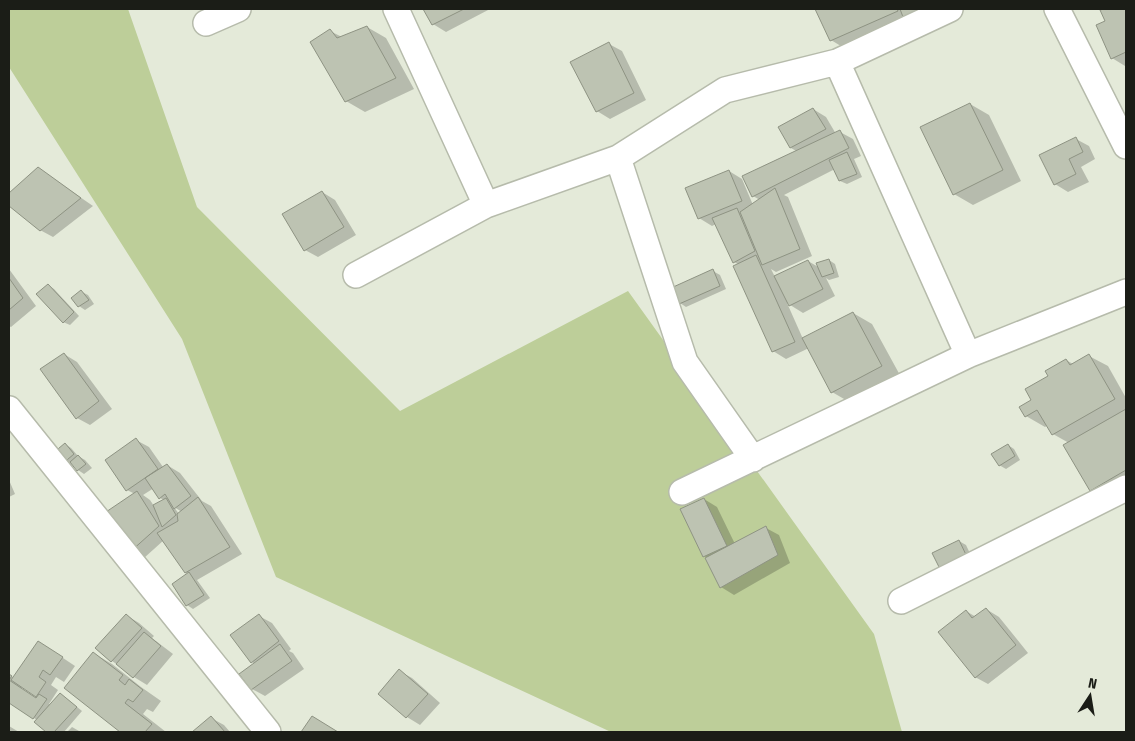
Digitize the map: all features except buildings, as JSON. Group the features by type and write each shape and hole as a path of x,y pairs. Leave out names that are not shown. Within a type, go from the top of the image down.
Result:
{"street":[{"path":"206,23 238,9"},
{"path":"396,9 486,205"},
{"path":"356,275 486,205 618,158 725,90 837,62 950,9"},
{"path":"1057,9 1126,146"},
{"path":"837,62 968,355"},
{"path":"618,158 685,362 753,458"},
{"path":"682,492 968,355 1126,292"},
{"path":"9,410 268,732"},
{"path":"901,601 1126,488"}],"green space":[{"path":"9,9 128,9 197,207 400,411 628,291 874,634 902,732 611,732 276,577 182,339 9,67"}]}
